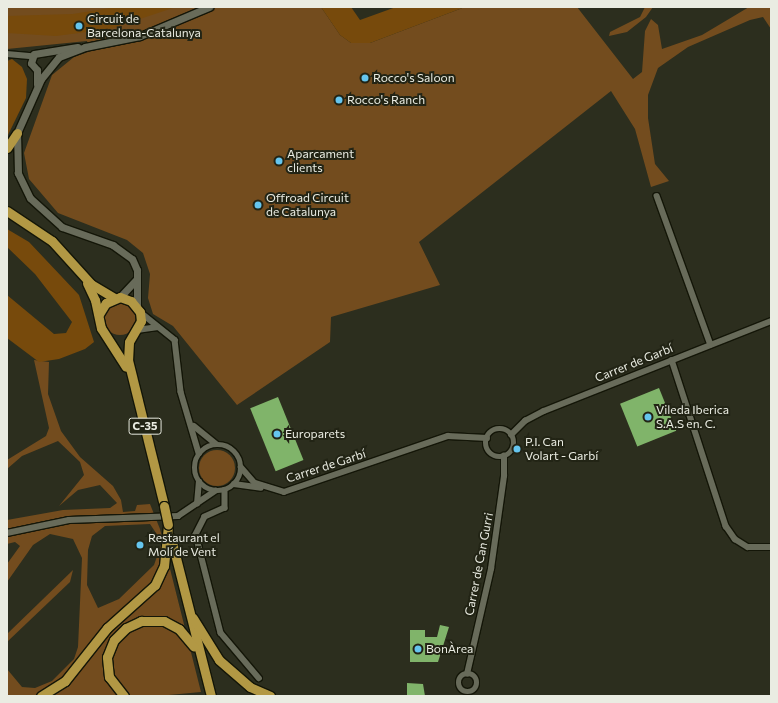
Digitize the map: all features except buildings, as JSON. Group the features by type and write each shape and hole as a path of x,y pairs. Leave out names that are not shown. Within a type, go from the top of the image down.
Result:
{"highway":[{"path":"7,148 17,133"},
{"name":"C-35","path":"7,211 52,241 82,275 99,291 138,309 135,333 128,354 131,378 164,506 197,651 211,694"},
{"name":"C-35","path":"82,275 99,314 99,325 108,336 131,378"},
{"path":"99,314 106,303 117,298"},
{"path":"108,336 120,340 135,333"},
{"path":"40,696 65,681 107,628 155,585 164,566 168,525"},
{"path":"184,597 204,640 219,660 244,683 270,696"},
{"path":"124,696 110,677 107,657 114,640 126,628 142,621 164,621 185,634 197,651"}],"street":[{"path":"7,54 32,56 46,51 85,47 140,36 209,7"},
{"path":"85,47 53,63 47,70 17,133 18,173 38,209 62,227 120,249 135,265 138,309 158,327 169,332 176,345 179,382 199,453 194,468 200,482 197,504"},
{"path":"46,51 53,63"},
{"path":"32,56 32,66 37,70 47,70"},
{"path":"35,93 37,70"},
{"path":"657,196 711,345"},
{"path":"117,298 136,280"},
{"name":"Carrer de Garbí","path":"512,435 525,421 544,411 771,321"},
{"path":"135,333 158,327"},
{"path":"672,360 726,526 735,539 748,547 771,547"},
{"path":"192,424 216,445 231,449 241,467 264,488"},
{"path":"498,429 512,435 513,448 504,456 489,452 487,438 498,429"},
{"name":"Carrer de Garbí","path":"234,484 290,491 448,436 487,438"},
{"path":"199,453 216,445"},
{"name":"Carrer de Can Gurri","path":"468,674 491,569 504,476 504,456"},
{"path":"7,533 69,520 178,516 215,491 225,490 234,484 241,467"},
{"path":"200,482 215,491"},
{"path":"225,490 226,508 202,520 196,535 221,633 259,678"}],"shaded area":[{"name":"Offroad Circuit de Catalunya","path":"7,7 321,7 340,35 351,43 370,43 465,7 577,7 633,79 642,72 645,31 651,19 658,25 662,49 702,35 749,7 771,7 771,29 763,17 750,20 688,47 658,68 648,95 648,118 655,164 669,181 651,187 635,129 611,91 419,242 440,285 331,317 330,342 237,405 173,326 153,314 148,298 150,274 143,253 127,240 58,213 29,179 24,153 52,75 74,57 88,52 87,41 7,49"},
{"path":"116,7 176,7 110,29 56,36 7,33 7,16 73,14"},
{"path":"321,7 351,7 360,20 396,7 465,7 370,43 351,43 340,35"},
{"path":"645,7 653,7 646,17 627,32 609,36 610,32 640,17"},
{"path":"12,59 22,67 27,79 26,98 7,137 7,61"},
{"path":"7,229 29,242 79,295 94,342 85,349 59,359 39,362 7,338 7,295 54,334 66,333 72,322 35,274 7,247"},
{"path":"120,301 132,306 137,318 132,330 120,335 108,330 103,318 108,306"},
{"path":"34,360 49,362 48,394 61,431 80,457 113,486 121,500 123,512 135,511 137,505 150,504 160,529 201,692 158,696 7,696 7,669 22,687 35,688 52,681 74,659 78,647 82,558 73,539 50,534 33,545 7,582 7,564 20,546 15,542 7,544 7,520 63,510 110,508 117,503 100,485 78,490 59,506 84,475 80,462 58,441 22,456 7,469 7,460 46,436 49,428","holes":["150,524 162,542 154,565 119,599 98,608 87,585 88,550 92,536 105,526"]},
{"path":"221,450 230,455 234,461 234,475 230,481 221,486 213,486 204,481 200,475 199,464 204,455 210,451"},
{"path":"73,570 70,582 7,642 7,634"}],"place":[{"name":"Circuit de Barcelona-Catalunya","path":"79,26"},
{"name":"Rocco's Saloon","path":"365,78"},
{"name":"Rocco's Ranch","path":"339,100"},
{"name":"Aparcament clients","path":"279,161"},
{"name":"Offroad Circuit de Catalunya","path":"258,205"},
{"name":"Vileda Iberica S.A.S en. C.","path":"648,417"},
{"name":"Europarets","path":"277,434"},
{"name":"P.I. Can Volart - Garbí","path":"517,449"},
{"name":"Restaurant el Molí de Vent","path":"140,545"},
{"name":"BonÀrea","path":"418,649"}]}
